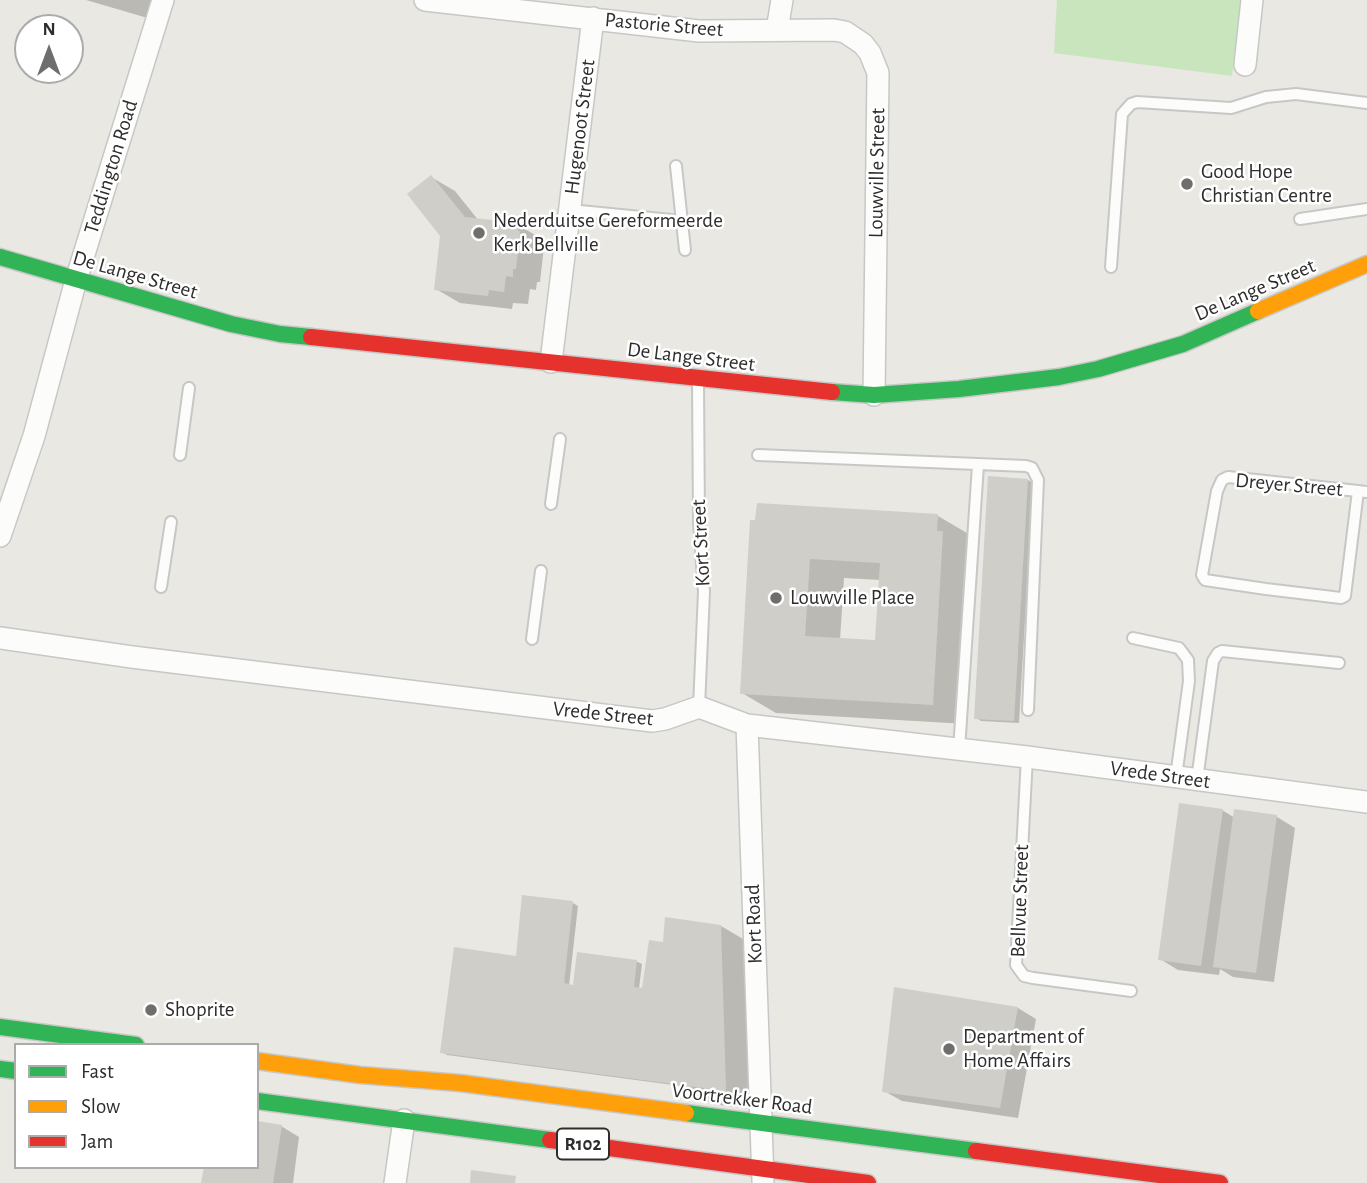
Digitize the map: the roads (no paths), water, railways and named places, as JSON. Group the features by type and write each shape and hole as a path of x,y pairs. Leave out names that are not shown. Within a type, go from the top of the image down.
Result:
{"main road":[{"name":"De Lange Street","path":"0,257 256,330 698,380 874,395 958,390 1098,369 1183,344 1367,264"},
{"path":"0,1027 121,1043"},
{"name":"Voortrekker Road","path":"259,1061 360,1075 460,1083 1220,1183"},
{"name":"R102","path":"259,1101 404,1120 763,1176 868,1183"}],"street":[{"name":"Teddington Road","path":"0,536 34,436 76,280 163,0"},
{"name":"Pastorie Street","path":"425,0 699,31 777,30"},
{"path":"777,30 782,0"},
{"path":"1245,65 1252,0"},
{"name":"Hugenoot Street","path":"551,362 593,18"},
{"name":"Louwville Street","path":"777,30 845,32 870,52 878,73 874,395"},
{"name":"Vrede Street","path":"0,638 652,721 699,707 747,725 1027,757 1367,802"},
{"name":"Kort Road","path":"747,725 763,1176"},
{"path":"395,1183 404,1120"}],"lane":[{"path":"1111,267 1122,114 1131,104 1137,102 1231,107 1266,97 1296,94 1367,103"},
{"path":"676,166 685,250"},
{"path":"1300,219 1367,209"},
{"path":"570,210 682,220"},
{"name":"Kort Street","path":"698,380 699,523 704,592 699,707"},
{"path":"180,455 190,388"},
{"path":"551,504 560,439"},
{"path":"758,455 1026,466 1036,472 1038,480 1028,710"},
{"path":"959,750 978,466"},
{"name":"Dreyer Street","path":"1228,477 1362,492 1345,596 1341,598 1207,581 1202,575 1217,491 1222,480 1228,477"},
{"path":"162,587 171,522"},
{"path":"532,639 541,571"},
{"path":"1133,638 1179,648 1188,660 1187,778"},
{"path":"1187,778 1213,661 1218,653 1222,651 1339,663"},
{"name":"Bellvue Street","path":"1027,757 1016,965 1024,976 1131,991"}],"place":[{"name":"Good Hope Christian Centre","path":"1187,184"},
{"name":"Nederduitse Gereformeerde Kerk Bellville","path":"479,233"},
{"name":"Louwville Place","path":"776,598"},
{"name":"Shoprite","path":"151,1010"},
{"name":"Department of Home Affairs","path":"949,1049"}]}
